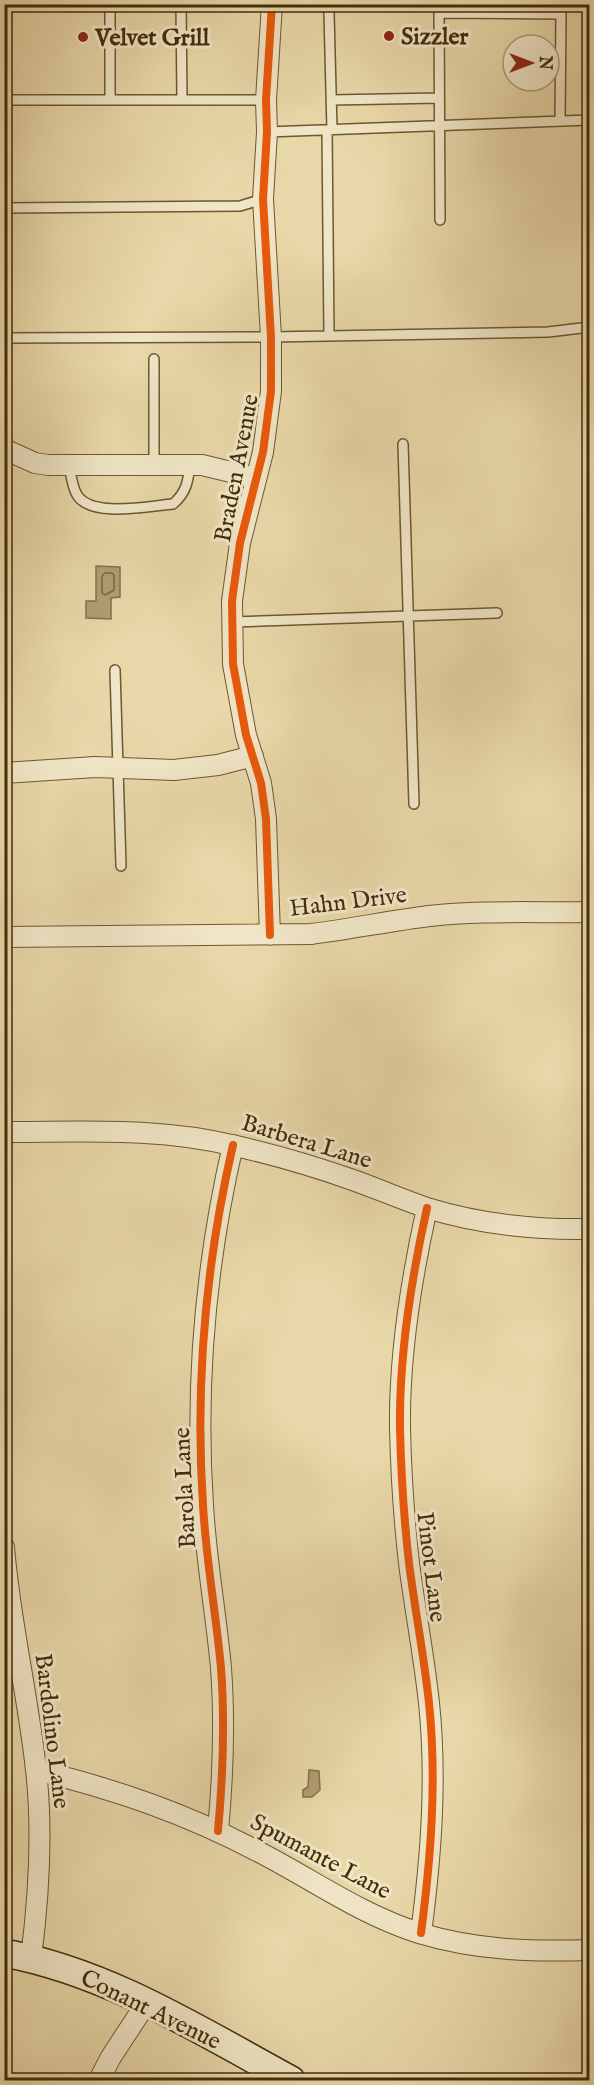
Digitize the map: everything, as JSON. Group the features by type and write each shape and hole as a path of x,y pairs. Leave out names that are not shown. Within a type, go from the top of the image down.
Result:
{"street":[{"name":"Braden Avenue","path":"270,935 266,819 261,783 233,664 232,600 240,543 256,478 269,414 271,391 271,337 263,199 272,4"},
{"path":"4,449 35,464 202,465 256,478"},
{"path":"4,773 95,767 174,770 218,765 253,756"},
{"name":"Hahn Drive","path":"4,937 270,935 356,929 429,916 471,913 590,912"},
{"name":"Barbera Lane","path":"4,1132 148,1131 233,1145 296,1161 428,1208 473,1219 518,1226 590,1228"},
{"name":"Barola Lane","path":"218,1831 223,1778 224,1726 220,1666 202,1504 200,1428 207,1296 215,1236 233,1145"},
{"name":"Pinot Lane","path":"421,1933 432,1819 432,1753 429,1704 409,1565 400,1426 403,1352 410,1294 428,1208"},
{"name":"Bardolino Lane","path":"4,1547 15,1637 36,1770 40,1852 38,1904 31,1958"},
{"name":"Spumante Lane","path":"36,1770 87,1782 141,1799 218,1831 265,1855 355,1907 421,1933 492,1949 532,1952 590,1950"},
{"name":"Conant Avenue","path":"4,1953 31,1958 76,1973 147,2002 291,2080"},
{"path":"99,2080 111,2057 147,2002"}],"lane":[{"path":"110,4 110,100"},
{"path":"181,4 182,100"},
{"path":"329,336 329,130 332,100 330,4"},
{"path":"440,220 439,9 561,14 560,121"},
{"path":"332,100 439,98"},
{"path":"4,100 266,100"},
{"path":"267,132 590,120"},
{"path":"4,208 240,206 263,199"},
{"path":"4,338 271,337 548,332 590,327"},
{"path":"154,359 154,465"},
{"path":"403,444 414,804"},
{"path":"69,465 76,494 86,505 103,509 173,504 181,497 188,483 190,465"},
{"path":"232,622 497,613"},
{"path":"115,670 121,866"}],"water":[{"path":"96,566 120,567 120,597 111,598 111,619 86,618 86,601 96,601"},
{"path":"309,1770 319,1771 320,1790 312,1797 303,1797 303,1790 308,1787"}],"cycle path":[{"path":"270,935 266,819 261,783 246,735 233,664 232,601 240,543 263,452 271,391 271,337 263,199 272,4"},
{"path":"218,1831 223,1709 219,1647 204,1526 201,1460 202,1369 216,1234 233,1145"},
{"path":"421,1933 428,1876 433,1761 425,1668 409,1563 401,1462 400,1400 407,1317 427,1208"}],"place":[{"name":"Sizzler","path":"389,36"},
{"name":"Velvet Grill","path":"83,37"}]}
